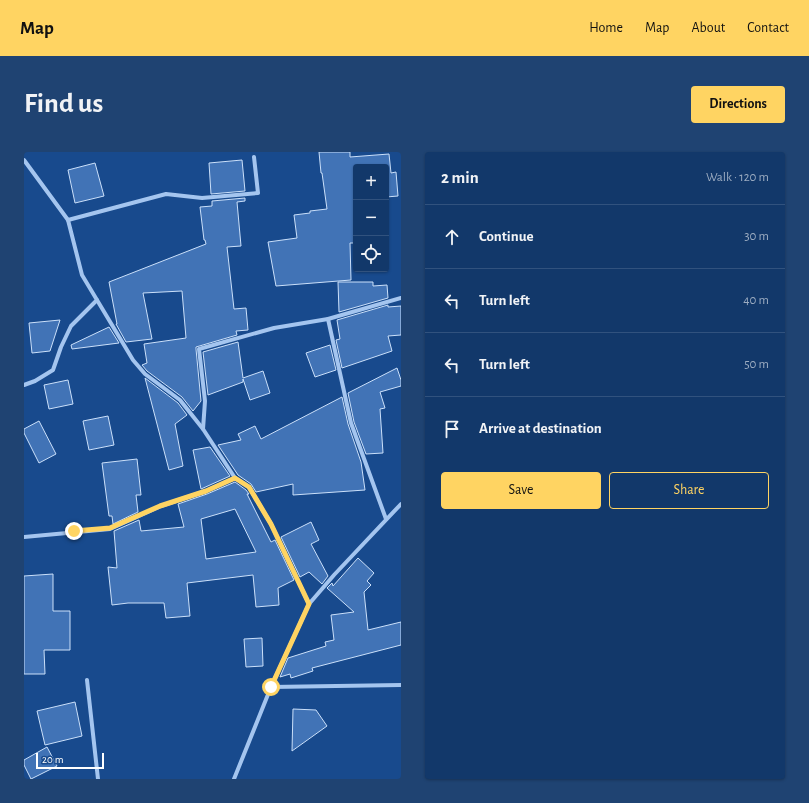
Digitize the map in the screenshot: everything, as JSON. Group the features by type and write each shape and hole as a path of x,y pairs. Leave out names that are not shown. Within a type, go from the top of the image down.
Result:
{"street":[{"path":"68,220 166,194 202,198 258,193 254,157"},
{"path":"24,160 68,220 82,275 133,360 145,374 180,400 203,429 235,478 249,487 271,524 309,604"},
{"path":"203,429 205,401 199,349 274,328 328,319 401,298"},
{"path":"24,385 35,381 53,370 61,347 71,326 97,300"},
{"path":"328,319 351,423 386,519"},
{"path":"24,537 110,528 160,506 206,491 235,478"},
{"path":"234,779 271,687 309,604 334,575 401,504"},
{"path":"87,680 98,779"},
{"path":"271,687 401,685"}],"building":[{"path":"319,152 350,152 350,157 389,154 391,173 396,172 398,196 389,197 389,164 353,164 353,243 350,243 351,280 276,286 268,242 297,238 294,215 327,209"},
{"path":"242,160 245,191 211,194 209,163"},
{"path":"95,163 104,196 75,203 68,170"},
{"path":"245,198 245,201 237,202 241,246 227,247 234,309 246,308 248,330 236,331 237,335 196,347 201,401 193,411 182,397 147,371 142,365 147,363 144,344 186,338 182,291 143,293 152,339 126,342 116,324 109,282 206,244 204,240 200,207 212,206 212,201"},
{"path":"338,282 373,282 373,286 387,285 388,298 339,312"},
{"path":"388,305 388,307 401,306 401,335 388,336 392,351 342,368 336,340 340,339 337,320"},
{"path":"60,320 50,351 32,353 29,323"},
{"path":"109,327 119,343 72,349 71,345"},
{"path":"238,342 243,378 263,371 270,393 250,400 243,379 243,382 208,395 203,352"},
{"path":"330,345 336,370 315,377 306,353"},
{"path":"397,368 401,380 401,386 380,392 385,408 380,409 383,453 366,454 354,422 348,393"},
{"path":"145,378 178,403 187,415 175,424 183,466 169,470"},
{"path":"68,380 73,404 49,409 44,385"},
{"path":"342,397 348,424 361,462 365,490 293,495 293,484 256,492 251,484 238,475 218,445 241,440 238,434 255,426 261,439"},
{"path":"108,416 114,445 89,450 83,421"},
{"path":"39,421 56,454 39,463 24,433 24,429"},
{"path":"210,447 230,476 201,489 193,450"},
{"path":"137,459 141,495 136,495 138,512 113,524 112,516 109,516 102,463"},
{"path":"235,482 249,494 247,494 271,542 275,540 294,580 278,588 279,605 256,607 253,575 187,583 190,616 166,618 164,603 128,603 112,605 108,567 117,568 114,531 139,520 141,531 184,527 178,504","holes":["235,509 256,552 206,559 201,519"]},
{"path":"311,522 319,540 311,544 328,576 322,584 309,572 300,577 281,537"},
{"path":"358,558 374,573 367,581 371,585 364,592 368,630 401,622 401,645 312,668 313,671 291,678 290,674 280,677 288,658 326,646 325,642 334,640 331,615 354,612 327,588 332,583 333,586"},
{"path":"53,574 53,611 70,611 70,650 44,650 45,674 24,674 24,576"},
{"path":"262,638 263,666 246,667 244,639"},
{"path":"75,702 82,736 45,745 37,711"},
{"path":"293,709 316,710 327,726 292,751"},
{"path":"47,747 57,766 31,779 24,765 24,760"}],"route":[{"path":"74,531 110,528 160,506 206,491 235,478 249,487 271,524 309,604 271,687"}]}
